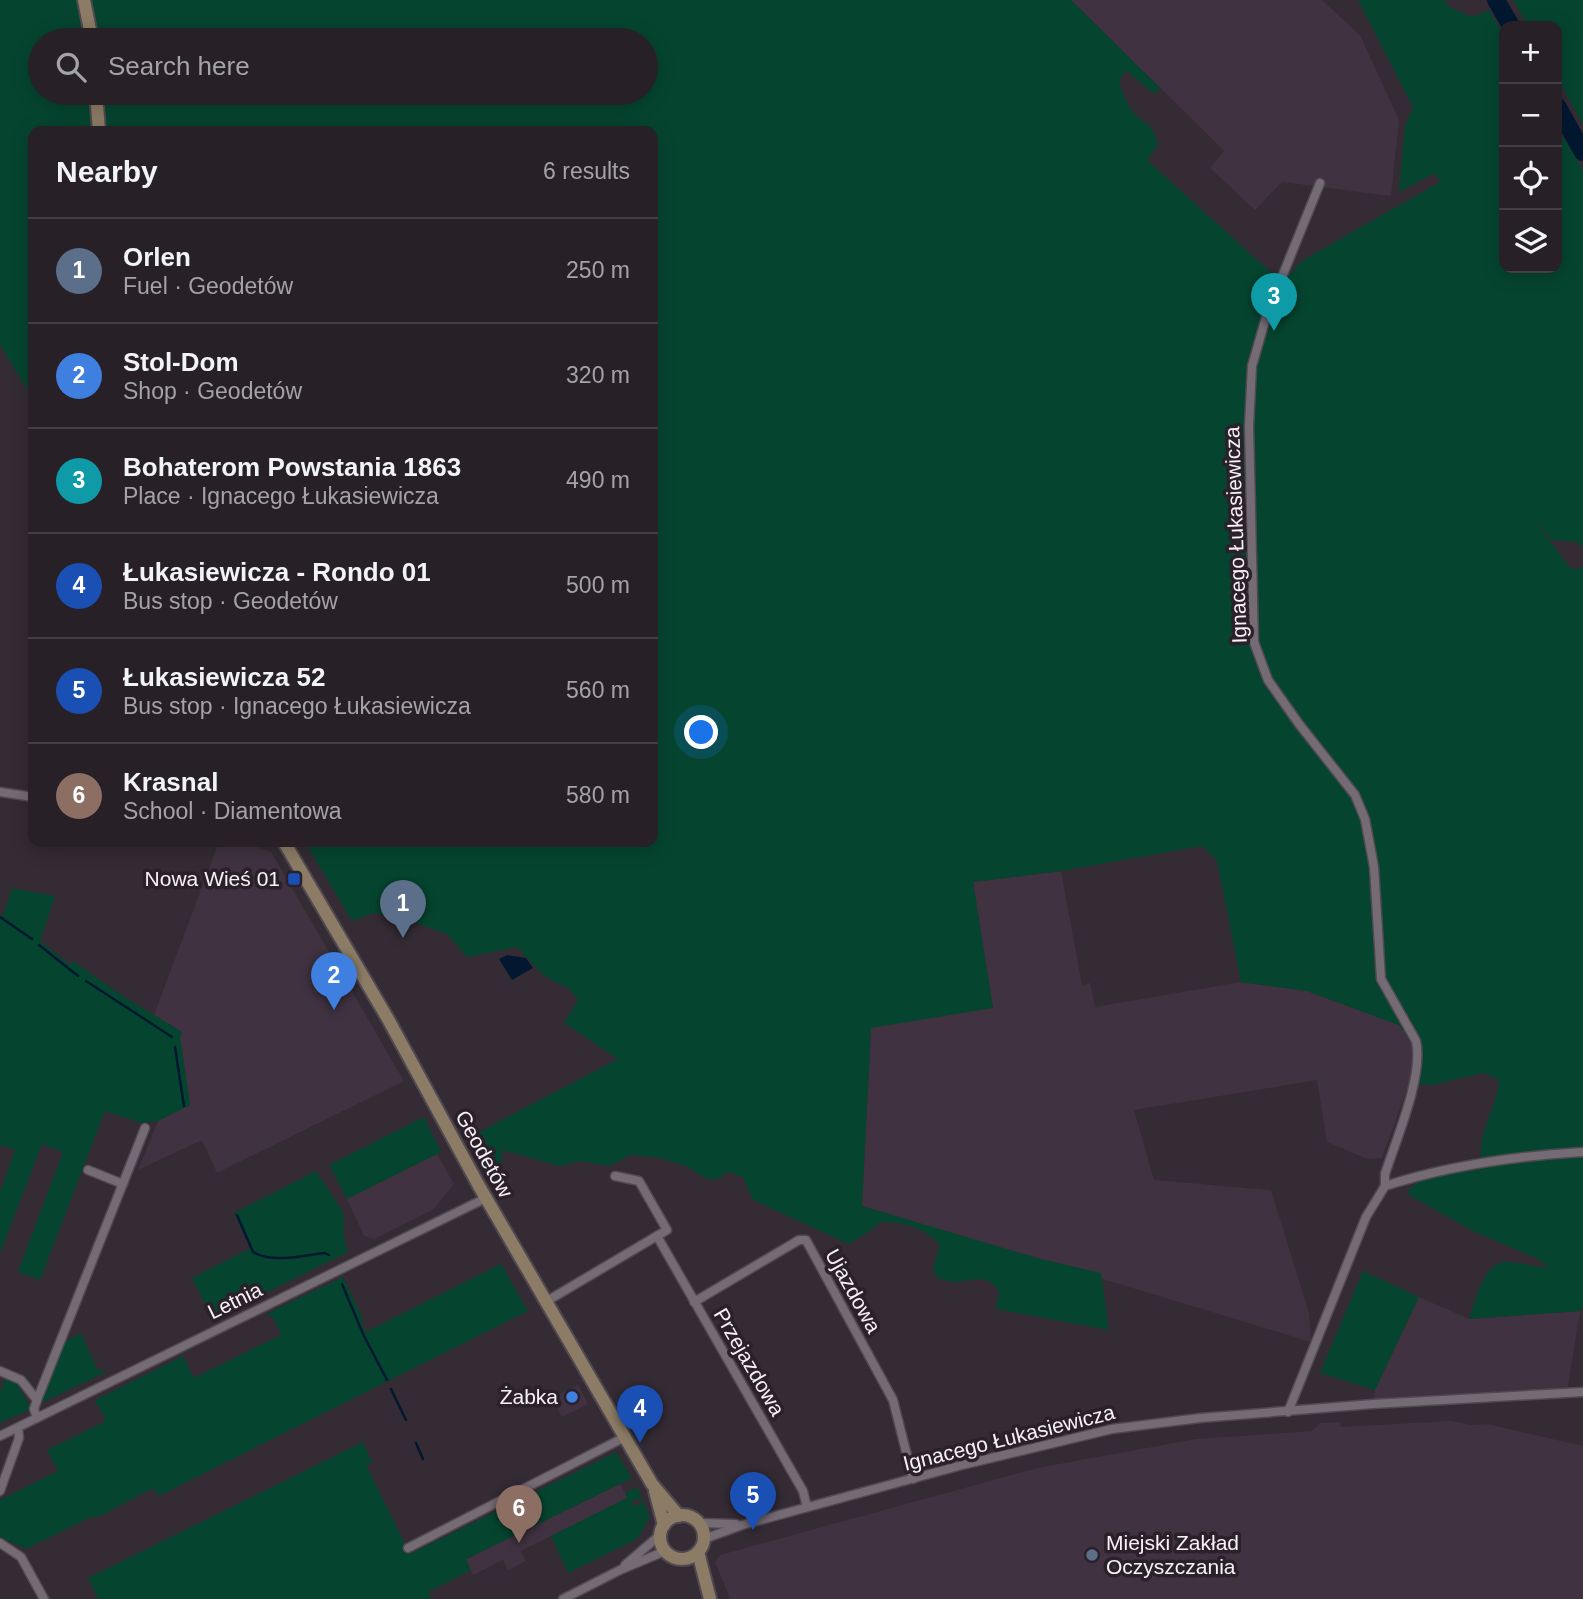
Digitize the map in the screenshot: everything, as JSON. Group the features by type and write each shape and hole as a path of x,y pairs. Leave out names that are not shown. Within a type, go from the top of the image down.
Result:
{"main road":[{"path":"84,0 90,28"},
{"path":"97,105 99,126"},
{"name":"Geodetów","path":"287,847 388,1019 486,1198 652,1484 678,1516"},
{"name":"Geodetów","path":"652,1484 662,1530"},
{"path":"678,1516 690,1517 699,1523 704,1539 698,1552 686,1559 675,1558 666,1551 662,1530 678,1516"},
{"path":"698,1552 709,1598"},
{"path":"686,1559 709,1598"}],"street":[{"name":"Ignacego Łukasiewicza","path":"1288,1412 1366,1217 1385,1186 1385,1174 1414,1082 1418,1050 1416,1041 1381,979 1374,867 1365,819 1355,794 1268,680 1254,642 1249,426 1252,366 1267,314 1320,183"},
{"path":"0,792 28,796"},
{"path":"37,1418 34,1409 37,1400 145,1128"},
{"path":"1385,1186 1425,1173 1478,1163 1525,1155 1583,1152"},
{"path":"88,1170 123,1184"},
{"path":"547,1301 667,1230 639,1181 615,1176"},
{"name":"Letnia","path":"0,1436 486,1198"},
{"name":"Przejazdowa","path":"657,1236 803,1491 807,1507"},
{"name":"Ujazdowa","path":"694,1302 799,1240 806,1240 893,1400 913,1479"},
{"path":"0,1371 21,1380 37,1400"},
{"name":"Ignacego Łukasiewicza","path":"704,1539 743,1525 1003,1454 1112,1429 1200,1418 1373,1404 1583,1392"},
{"path":"0,1491 19,1438 19,1428"},
{"path":"408,1548 625,1437"},
{"name":"Ignacego Łukasiewicza","path":"699,1523 743,1525"},
{"path":"620,1570 662,1530"},
{"path":"0,1542 21,1557 44,1599"},
{"path":"563,1599 578,1595 620,1570 666,1551"}],"shaded area":[{"path":"1071,0 1322,0 1360,35 1399,120 1391,196 1282,182 1255,210 1210,168 1224,151"},
{"path":"217,847 258,847 271,852 404,1081 217,1173 202,1140 138,1170 158,1121 190,1105 180,1037 182,1032 154,1015"},
{"path":"1061,871 1082,985 1090,983 1095,1007 1241,982 1307,991 1399,1025 1413,1045 1409,1084 1382,1158 1367,1159 1327,1142 1317,1080 1134,1110 1154,1180 1271,1190 1309,1313 1311,1342 862,1206 871,1027 993,1008 973,882"},
{"path":"437,1154 454,1184 434,1209 374,1239 364,1236 347,1199"},
{"path":"1419,1297 1469,1319 1580,1311 1567,1393 1373,1404 1375,1390"},
{"path":"578,1385 588,1404 562,1417 552,1398"},
{"path":"1451,1421 1471,1425 1487,1424 1583,1446 1583,1599 730,1599 715,1562 720,1555 1037,1468 1196,1439 1312,1431 1321,1423 1340,1422 1341,1427"},
{"path":"620,1484 628,1498 521,1551 526,1561 508,1570 503,1560 473,1575 471,1570 427,1592 422,1581"}],"green space":[{"path":"0,0 1071,0 1160,88 1154,94 1125,70 1119,83 1131,109 1154,131 1158,145 1147,160 1277,278 1292,273 1300,262 1440,182 1435,173 1399,192 1405,126 1413,107 1358,0 1445,0 1449,7 1473,17 1489,10 1499,27 1499,273 1562,273 1562,134 1583,170 1583,547 1577,542 1552,540 1534,520 1572,570 1583,567 1583,1308 1580,1311 1469,1319 1481,1285 1497,1264 1510,1262 1549,1267 1536,1258 1475,1232 1407,1194 1412,1187 1429,1178 1482,1169 1482,1140 1499,1080 1484,1073 1431,1085 1409,1084 1413,1045 1399,1025 1307,991 1241,982 1217,861 1202,846 1061,871 973,882 993,1008 871,1028 862,1206 1041,1259 1101,1273 1109,1330 996,1309 999,1291 988,1281 979,1279 953,1282 937,1278 933,1268 940,1245 928,1234 905,1224 880,1222 849,1244 753,1200 743,1177 728,1172 716,1180 705,1178 688,1167 660,1158 631,1155 609,1166 580,1161 560,1166 503,1150 497,1181 472,1139 483,1130 618,1059 564,1023 578,1000 568,988 544,976 517,947 467,957 447,934 413,922 373,913 352,921 308,847 658,847 658,126 28,126 28,391 0,345"},
{"path":"1513,0 1583,0 1583,125 1562,86 1562,21 1525,21"},
{"path":"12,888 55,896 40,941 70,965 73,961 124,997 182,1032 180,1037 190,1105 158,1121 141,1123 105,1111 40,1280 18,1272 63,1152 42,1144 0,1253 0,1192 15,1150 2,1145 0,1149 0,915 3,915"},
{"path":"424,1117 441,1152 347,1199 329,1165"},
{"path":"316,1171 343,1212 344,1239 348,1252 213,1319 192,1278 251,1248 234,1213"},
{"path":"501,1264 528,1311 159,1496 153,1488 100,1516 89,1518 26,1549 0,1537 0,1500 58,1471 47,1450 106,1421 95,1400 183,1356 194,1378 281,1335 273,1317 266,1314 343,1277 364,1321 361,1322 366,1332"},
{"path":"1363,1271 1419,1297 1375,1390 1320,1373"},
{"path":"81,1333 97,1369 106,1372 41,1403 66,1341"},
{"path":"6,1376 15,1380 31,1409 0,1423 0,1393"},
{"path":"363,1442 372,1462 366,1465 410,1554 616,1452 632,1478 466,1559 471,1570 428,1592 431,1599 98,1599 88,1578"},
{"path":"637,1487 643,1499 638,1498 631,1503 633,1506 643,1501 650,1516 640,1535 568,1573 551,1536 627,1498 625,1493"}],"water":[{"path":"507,955 526,958 533,968 512,980 499,959"}],"waterway":[{"path":"1496,0 1508,21"},
{"path":"1562,115 1583,152"},
{"path":"0,917 32,939"},
{"path":"39,945 78,976"},
{"path":"86,981 172,1037"},
{"path":"175,1047 184,1106"},
{"path":"237,1215 253,1252 261,1256 279,1258 325,1253 329,1255"},
{"path":"342,1284 364,1336 387,1380"},
{"path":"391,1389 406,1420"},
{"path":"416,1443 423,1459"}],"place":[{"name":"Bohaterom Powstania 1863","path":"1274,331"},
{"name":"Nowa Wieś 01","path":"294,879"},
{"name":"Orlen","path":"403,938"},
{"name":"Stol-Dom","path":"334,1010"},
{"name":"Żabka","path":"572,1397"},
{"name":"Łukasiewicza - Rondo 01","path":"640,1443"},
{"name":"Łukasiewicza 52","path":"753,1530"},
{"name":"Krasnal","path":"519,1543"},
{"name":"Miejski Zakład Oczyszczania","path":"1092,1555"}]}
